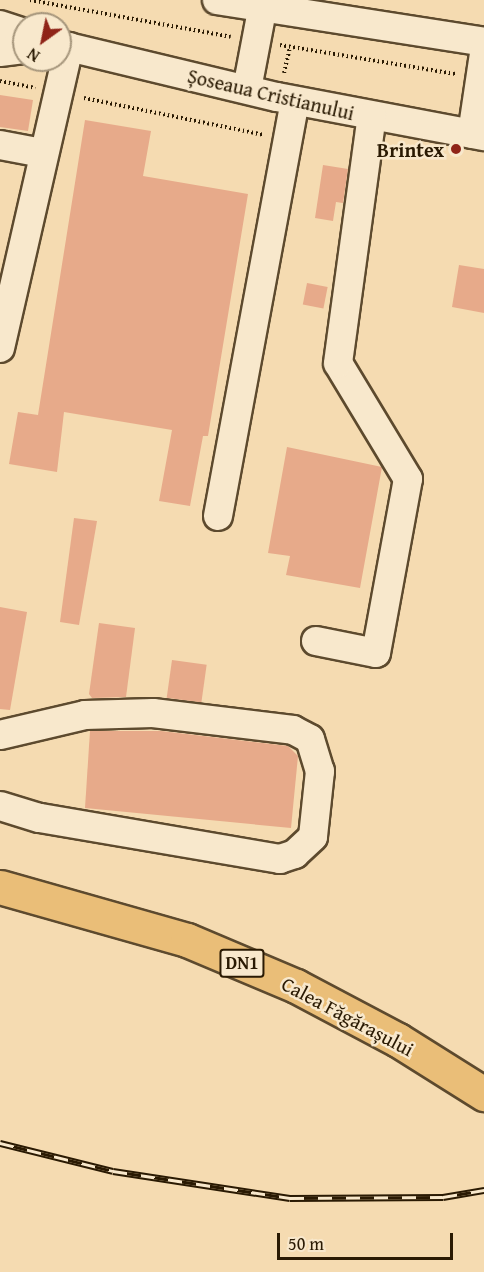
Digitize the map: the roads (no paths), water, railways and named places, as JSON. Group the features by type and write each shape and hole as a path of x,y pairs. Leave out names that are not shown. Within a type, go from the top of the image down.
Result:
{"main road":[{"name":"Calea Făgărașului","path":"0,886 198,945 296,986 475,1088"}],"street":[{"path":"217,0 322,8 484,42"},
{"path":"247,89 263,5"},
{"name":"Șoseaua Cristianului","path":"72,48 286,99 478,135"},
{"path":"478,135 484,54"},
{"path":"0,348 61,72"},
{"path":"218,516 286,99"},
{"path":"316,641 376,652 408,479 338,363 372,116"},
{"path":"0,145 42,153"},
{"path":"0,735 85,715 153,713 293,730 310,739 320,771 313,837 295,854 280,859 39,818 0,806"}],"railway":[{"path":"0,1143 113,1171 290,1198 443,1197 484,1190"}],"place":[{"name":"Brintex","path":"456,149"}]}
